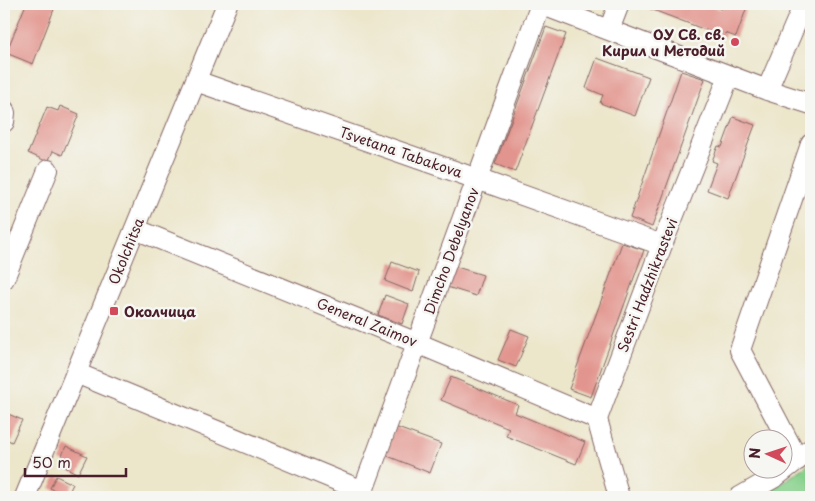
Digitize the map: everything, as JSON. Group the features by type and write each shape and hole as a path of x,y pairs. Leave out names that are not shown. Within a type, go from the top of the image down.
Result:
{"street":[{"name":"Okolchitsa","path":"25,497 227,4"},
{"path":"540,4 729,76 811,104"},
{"name":"Dimcho Debelyanov","path":"362,494 540,4"},
{"path":"609,30 619,4"},
{"path":"767,90 804,4"},
{"name":"Sestri Hadzhikrastevi","path":"597,419 662,245 729,76"},
{"name":"Tsvetana Tabakova","path":"196,81 662,245"},
{"path":"4,110 4,122"},
{"path":"740,497 775,477 804,454 740,350 811,144"},
{"path":"4,279 48,170"},
{"name":"General Zaimov","path":"135,229 417,343 597,419"},
{"path":"76,373 362,494"},
{"path":"597,419 619,497"}],"green space":[{"path":"811,463 811,497 752,497 792,478 792,476"}],"building":[{"path":"26,4 56,4 33,64 6,53"},
{"path":"649,4 706,4 721,9 724,4 748,4 736,37 725,33 724,37 648,8"},
{"path":"546,27 566,34 515,172 495,164"},
{"path":"597,58 649,77 635,116 600,103 603,95 586,88"},
{"path":"681,71 705,79 652,227 630,218"},
{"path":"60,106 79,114 62,155 53,151 48,162 28,153 47,107 58,111"},
{"path":"733,117 755,125 728,198 707,190 717,163 712,161 718,146 722,147"},
{"path":"622,243 644,250 591,397 569,389"},
{"path":"392,262 419,272 413,292 385,281"},
{"path":"453,266 483,275 476,296 447,287"},
{"path":"385,295 409,304 402,324 378,315"},
{"path":"511,329 529,336 516,367 498,360"},
{"path":"451,377 518,405 515,413 585,442 576,464 506,436 509,428 441,400"},
{"path":"6,413 22,420 12,442 4,438 4,418"},
{"path":"395,427 441,444 430,473 385,455"},
{"path":"66,446 87,456 78,474 63,466 65,462 60,460"},
{"path":"56,476 73,484 67,496 50,488"}],"place":[{"name":"ОУ Св. св. Кирил и Методий","path":"735,42"},
{"name":"Околчица","path":"114,311"}]}
